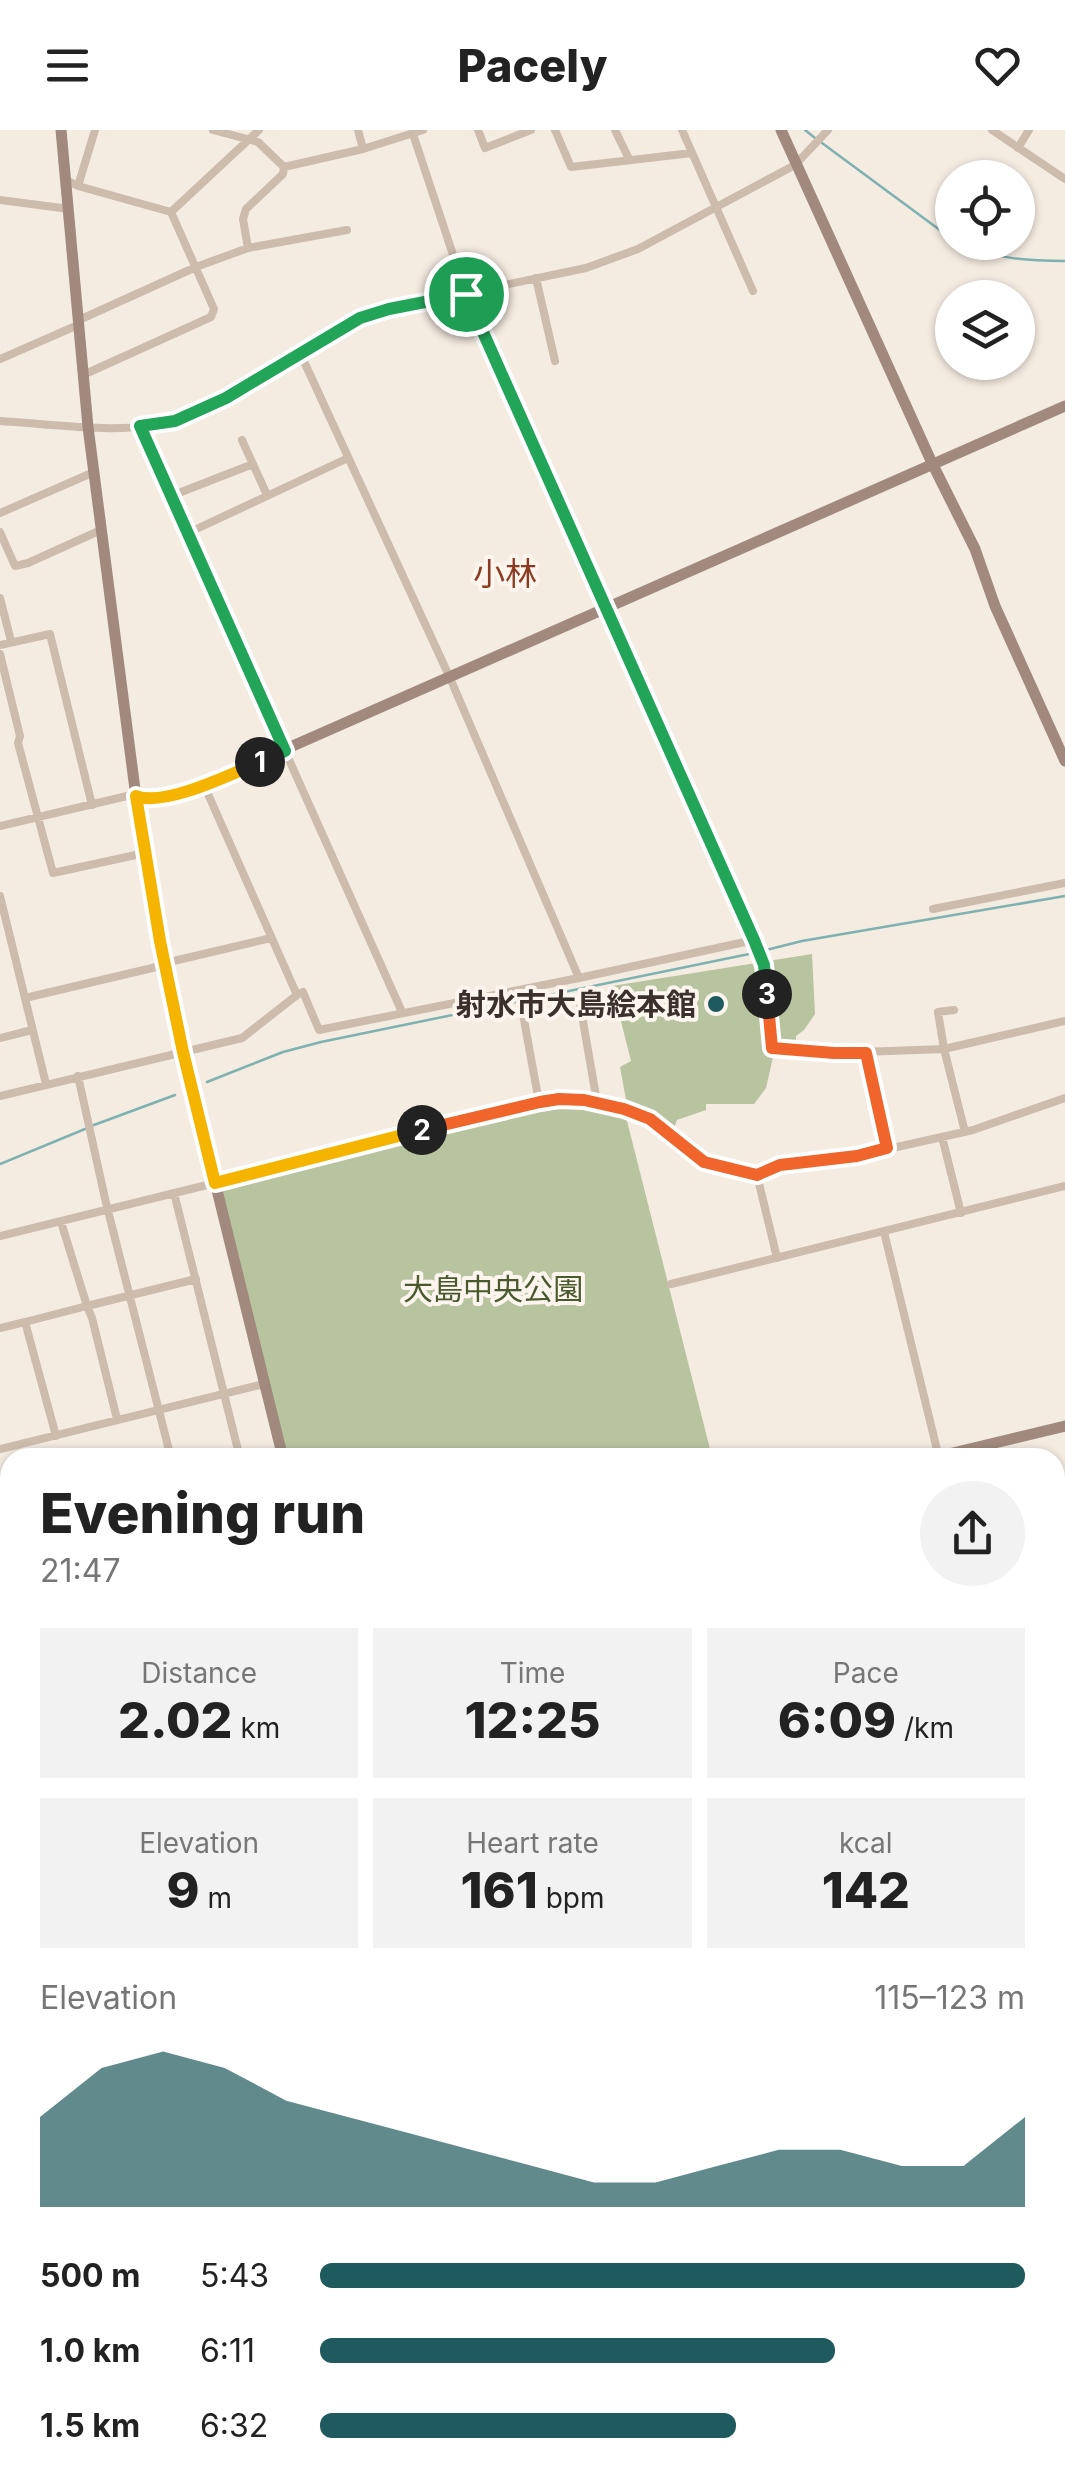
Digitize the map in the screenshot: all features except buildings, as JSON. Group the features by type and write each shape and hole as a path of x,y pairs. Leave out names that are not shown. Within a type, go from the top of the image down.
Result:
{"street":[{"path":"61,130 72,183"},
{"path":"95,130 72,183 69,208 88,427 136,796 183,1052 280,1448"},
{"path":"217,130 258,142 284,168"},
{"path":"170,212 260,130"},
{"path":"358,130 363,149"},
{"path":"284,168 424,130"},
{"path":"478,130 486,148 532,130"},
{"path":"555,130 571,167 692,153"},
{"path":"615,130 629,159"},
{"path":"682,130 753,291"},
{"path":"781,130 975,549 995,606 1065,761"},
{"path":"0,420 88,427 175,421 301,355 360,318 586,268 638,249 795,165 828,130"},
{"path":"992,130 1065,179"},
{"path":"1018,148 1029,130"},
{"path":"413,134 466,294 764,965 772,1048 834,1053 944,1049 1065,1021"},
{"path":"248,248 243,219 246,210 283,174 284,168"},
{"path":"72,183 170,212 214,310 211,317 83,375"},
{"path":"0,200 69,208"},
{"path":"0,359 196,267 248,248 346,230"},
{"path":"536,278 555,361"},
{"path":"301,355 450,678 579,978"},
{"path":"0,826 127,796 146,800 204,785 1065,406"},
{"path":"140,426 402,1012"},
{"path":"242,440 267,495"},
{"path":"188,533 348,458"},
{"path":"171,496 253,464"},
{"path":"0,513 94,472"},
{"path":"0,532 16,566 101,530"},
{"path":"0,598 11,641"},
{"path":"0,645 50,634 92,805"},
{"path":"0,654 20,736 18,743 53,873 146,853"},
{"path":"0,1096 242,1038 297,995 204,785"},
{"path":"933,909 1065,883"},
{"path":"0,896 46,1084"},
{"path":"25,998 272,938"},
{"path":"303,992 318,1030 754,940"},
{"path":"578,998 597,1102"},
{"path":"522,1009 540,1102"},
{"path":"954,1010 938,1012 965,1132"},
{"path":"0,1038 32,1030"},
{"path":"866,1053 887,1148"},
{"path":"78,1076 169,1448"},
{"path":"0,1236 559,1099 624,1109 650,1119 704,1162 757,1175 780,1165 857,1156 965,1132 1065,1098"},
{"path":"942,1137 961,1213"},
{"path":"757,1175 778,1258"},
{"path":"671,1284 1065,1186"},
{"path":"174,1194 238,1448"},
{"path":"61,1222 92,1318 116,1420"},
{"path":"884,1232 934,1448"},
{"path":"0,1328 196,1279"},
{"path":"26,1322 56,1436"},
{"path":"4,1448 264,1384"},
{"path":"973,1448 1065,1426"}],"green space":[{"path":"812,954 815,1014 796,1036 796,1045 776,1044 766,1088 754,1104 706,1104 706,1110 677,1120 673,1131 627,1105 620,1067 631,1061 612,986"},
{"name":"大島中央公園","path":"559,1100 624,1109 710,1448 281,1448 217,1184"}],"waterway":[{"path":"805,130 815,138"},
{"path":"822,143 935,226"},
{"path":"1035,260 1065,261"},
{"path":"762,951 1065,896"},
{"path":"207,1082 283,1052 321,1042 754,953"},
{"path":"94,1125 175,1095"},
{"path":"0,1164 85,1129"}],"place":[{"name":"射水市大島絵本館","path":"716,1004"}],"district":[{"name":"小林","path":"505,573"}],"route":[{"path":"466,294 754,940 764,965 772,1048 866,1053 887,1148 857,1156 780,1165 757,1175 704,1162 650,1119 624,1109 559,1099 215,1183 160,941 136,796 146,800 174,795 285,751 140,426 175,421 226,398 360,318 466,294"}]}
